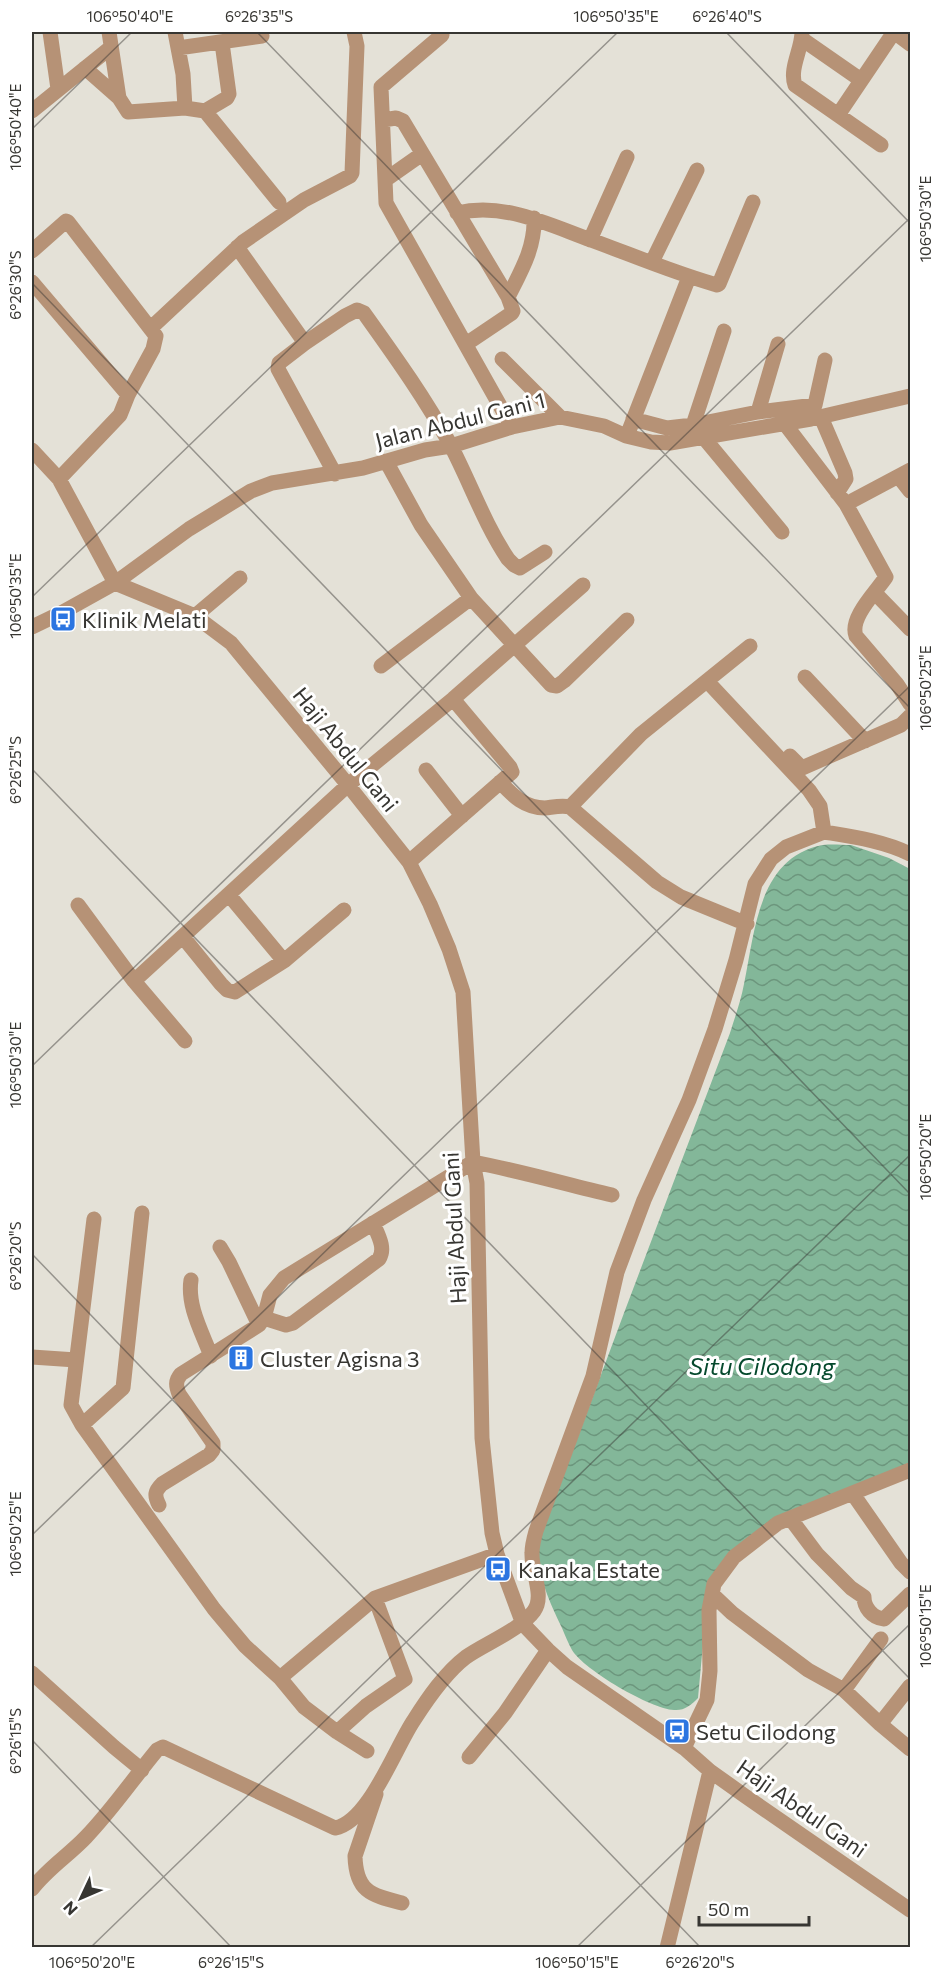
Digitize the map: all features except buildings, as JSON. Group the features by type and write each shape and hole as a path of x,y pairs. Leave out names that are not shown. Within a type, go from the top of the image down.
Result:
{"street":[{"path":"50,32 58,90"},
{"path":"109,32 119,98"},
{"path":"175,32 183,74 185,108"},
{"path":"838,115 894,32 910,44"},
{"path":"152,327 237,247 304,200 347,178 352,173 358,33"},
{"path":"442,35 381,87 385,198 512,427"},
{"path":"861,80 802,35 793,82 795,86 881,144"},
{"path":"178,48 262,36"},
{"path":"85,68 119,98 128,112 185,108 205,111 229,94 222,43"},
{"path":"32,111 110,48"},
{"path":"205,111 279,202"},
{"path":"383,120 396,118 403,121 508,297 512,313 466,345"},
{"path":"385,180 422,154"},
{"path":"590,240 627,157"},
{"path":"652,262 697,170"},
{"path":"457,213 483,209 507,211 534,218 688,277 719,284 753,202"},
{"path":"508,297 531,250 534,218"},
{"path":"32,251 66,221 69,222 152,327 157,340 128,395 120,416 59,479"},
{"path":"237,247 305,343"},
{"path":"626,436 688,277"},
{"path":"33,286 128,395"},
{"path":"335,474 278,369 279,363 305,343 357,310 364,313 429,407 451,446 501,548 514,566 520,568 545,552"},
{"path":"693,425 724,331"},
{"path":"758,412 778,344"},
{"path":"502,359 560,417"},
{"path":"633,419 667,428 758,412 815,405 825,360"},
{"name":"Jalan Abdul Gani 1","path":"115,583 189,529 251,491 272,483 335,474 451,446 512,427 560,417 595,424 626,436 651,442 670,443 821,417 910,396"},
{"path":"821,417 845,473 842,498"},
{"path":"785,424 842,498 886,577 858,617 854,631 897,684 910,704"},
{"path":"704,438 782,532"},
{"path":"32,450 59,479 115,583 32,627"},
{"path":"386,461 421,525 471,598 551,685 557,686 627,620"},
{"path":"842,498 904,473 910,491"},
{"path":"195,616 240,578"},
{"name":"Haji Abdul Gani","path":"115,583 195,616 231,643 409,862 438,922 463,992 473,1162 477,1183 482,1438 492,1533 497,1554 522,1623 548,1650 609,1698 684,1748 710,1771 749,1799 910,1910"},
{"path":"134,981 348,785 453,699 583,585"},
{"path":"875,593 910,629"},
{"path":"381,666 471,598"},
{"path":"570,807 641,734 750,646"},
{"path":"805,677 866,741"},
{"path":"707,681 809,790 820,807 824,832"},
{"path":"409,862 511,774 510,767 453,699"},
{"path":"765,730 802,768 901,725 910,716"},
{"path":"426,770 462,816"},
{"path":"500,783 525,804 541,808 570,807 657,882 681,897 747,924"},
{"path":"32,1889 38,1880 84,1840 113,1808 157,1750 163,1747 335,1828 349,1822 377,1789 413,1721 443,1679 465,1659 522,1623 535,1610 539,1601 532,1553 536,1531 593,1376 617,1272 644,1200 689,1100 721,1009 747,924 755,884 771,859 786,847 824,832 870,839 893,845 910,854"},
{"path":"230,895 284,961"},
{"path":"78,905 134,981 185,1041"},
{"path":"183,938 221,984 227,990 235,992 284,961 344,910"},
{"path":"159,1505 155,1497 156,1490 213,1450 213,1443 176,1387 177,1380 181,1374 262,1322 270,1295 284,1278 473,1162 521,1171 612,1195"},
{"path":"81,1425 123,1388 142,1213"},
{"path":"94,1220 71,1405 81,1425 214,1609 245,1646 280,1678 304,1707 337,1732 368,1751"},
{"path":"262,1322 286,1325 293,1323 379,1260 382,1245 373,1223"},
{"path":"220,1247 262,1322"},
{"path":"191,1280 189,1293 211,1356"},
{"path":"32,1357 76,1360"},
{"path":"684,1748 707,1700 710,1671 709,1611 714,1584 734,1557 778,1523 910,1470"},
{"path":"853,1494 901,1563 910,1572"},
{"path":"790,1518 817,1554 846,1583 864,1597 865,1606 878,1619 884,1619 910,1594"},
{"path":"280,1678 375,1598 497,1554"},
{"path":"713,1595 732,1613 808,1670 844,1690 910,1749"},
{"path":"337,1732 366,1706 405,1679 375,1598"},
{"path":"844,1690 881,1639"},
{"path":"469,1757 505,1713 548,1650"},
{"path":"32,1673 142,1770"},
{"path":"880,1724 910,1686"},
{"path":"667,1947 710,1771"},
{"path":"377,1789 355,1856 355,1866 366,1891 376,1896 402,1902"}],"water":[{"name":"Situ Cilodong","path":"823,845 851,845 889,858 910,869 910,1462 741,1547 706,1611 698,1698 681,1710 664,1708 635,1696 603,1678 572,1650 545,1588 538,1544 730,1033 763,900 772,881 785,864 801,852"}],"place":[{"name":"Klinik Melati","path":"63,619"},
{"name":"Cluster Agisna 3","path":"241,1358"},
{"name":"Kanaka Estate","path":"498,1569"},
{"name":"Setu Cilodong","path":"677,1731"}]}
